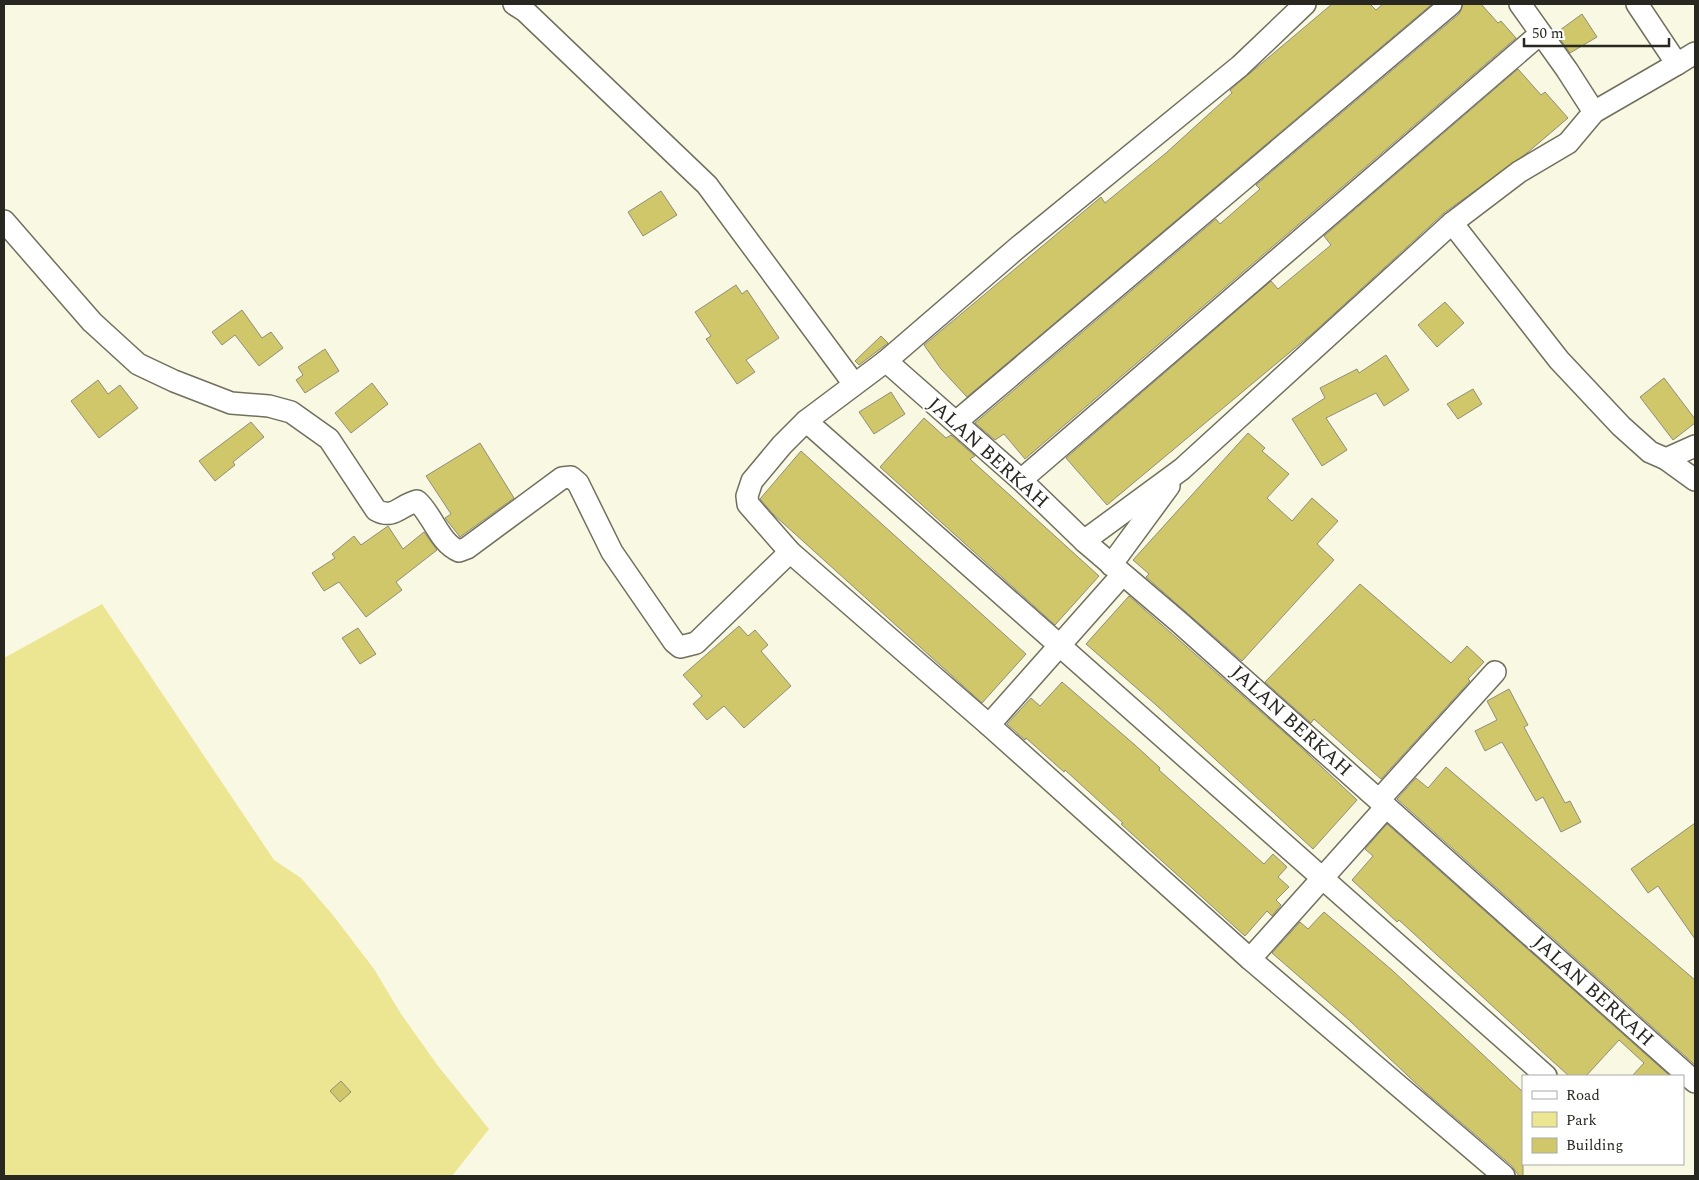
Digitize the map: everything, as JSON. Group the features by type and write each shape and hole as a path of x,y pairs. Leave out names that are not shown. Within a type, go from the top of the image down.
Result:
{"street":[{"path":"514,4 525,12 707,185 854,384"},
{"path":"1306,4 1240,66 1054,217 886,361 806,421 782,444 752,481 747,496 748,504 790,552 989,725 1250,959 1504,1176"},
{"path":"956,422 1451,4"},
{"path":"1520,4 1568,70 1594,112"},
{"path":"1637,4 1677,64"},
{"path":"1021,480 1540,34"},
{"path":"1084,541 1182,469 1452,223 1519,172 1568,143 1594,112 1695,53"},
{"path":"4,221 92,322 138,364 174,381 231,402 269,406 291,412 329,439 376,510 384,515 394,513 407,503 417,501 425,508 450,547 460,551 467,548 562,478 571,477 578,483 612,552 674,642 680,647 696,643 790,552"},
{"path":"1452,223 1559,360 1639,444 1650,452 1666,459 1695,480"},
{"name":"JALAN BERKAH","path":"886,361 1021,480 1116,570 1179,622 1695,1082"},
{"path":"806,421 1545,1075"},
{"path":"1666,459 1695,446"},
{"path":"989,725 1060,647 1116,570 1182,469"},
{"path":"1250,959 1322,879 1495,672"}],"green space":[{"path":"102,604 274,860 301,878 332,914 374,969 401,1014 438,1066 489,1129 452,1176 4,1176 4,658"}],"building":[{"path":"1332,4 1370,4 1376,10 1383,4 1432,4 967,397 941,369 924,345 1101,197 1105,203 1166,153 1232,93 1230,90"},
{"path":"1463,4 1481,4 1498,23 1501,21 1516,38 1025,459 1004,434 995,440 975,423 1216,219 1220,224 1260,189 1256,185 1459,14"},
{"path":"1582,14 1597,37 1570,53 1556,33"},
{"path":"1518,69 1541,95 1545,92 1568,118 1527,153 1444,213 1313,333 1107,505 1066,458 1271,281 1278,289 1331,245 1324,236"},
{"path":"661,191 677,215 643,236 628,212"},
{"path":"736,285 742,294 747,290 779,338 746,360 755,372 737,384 706,339 711,336 695,312"},
{"path":"1445,302 1464,323 1437,347 1418,325"},
{"path":"242,310 262,338 271,332 283,348 259,366 235,335 222,345 212,332"},
{"path":"881,336 888,343 859,365 855,361"},
{"path":"325,349 339,371 305,393 296,380 303,375 298,367"},
{"path":"1386,355 1409,390 1384,406 1376,393 1326,418 1347,450 1322,466 1292,419 1325,398 1320,388 1357,369 1359,373"},
{"path":"1664,378 1695,419 1695,423 1673,440 1640,397"},
{"path":"98,380 108,394 120,385 138,408 99,438 71,401"},
{"path":"372,383 388,404 351,433 335,413"},
{"path":"1473,389 1482,404 1458,419 1447,404"},
{"path":"891,392 905,414 874,434 859,412"},
{"path":"924,418 946,438 951,435 975,456 970,459 1099,576 1055,625 880,467"},
{"path":"251,422 264,437 233,462 235,465 215,481 199,461"},
{"path":"1248,433 1265,448 1262,451 1289,474 1267,498 1270,501 1292,521 1312,498 1338,521 1317,544 1334,560 1242,661 1146,577 1149,574 1133,560"},
{"path":"480,443 514,498 460,537 445,518 451,514 426,476"},
{"path":"801,451 1026,654 982,703 773,514 760,499"},
{"path":"388,526 403,549 424,532 437,550 396,582 402,590 366,617 339,582 324,591 312,573 335,558 332,554 354,536 361,545"},
{"path":"1360,584 1451,663 1467,646 1484,662 1468,679 1470,681 1381,779 1314,719 1311,723 1265,682"},
{"path":"1129,596 1294,741 1357,800 1313,849 1155,704 1086,644"},
{"path":"739,626 748,636 755,630 768,645 761,651 791,686 744,728 724,706 707,720 693,704 702,696 683,675"},
{"path":"358,628 376,654 360,664 342,638"},
{"path":"1062,682 1135,745 1160,768 1159,770 1264,864 1273,854 1287,867 1278,877 1289,887 1276,900 1281,905 1272,916 1267,911 1245,936 1121,824 1123,823 1065,770 1064,772 1026,738 1025,740 1007,724 1031,698 1040,706"},
{"path":"1509,689 1528,725 1524,727 1565,803 1570,801 1581,822 1561,832 1543,797 1536,801 1502,742 1485,751 1475,731 1497,720 1487,701"},
{"path":"1446,767 1695,980 1695,1065 1397,799 1416,778 1428,788"},
{"path":"1695,823 1695,939 1658,886 1648,893 1631,869"},
{"path":"1387,824 1669,1075 1633,1075 1644,1063 1619,1040 1587,1075 1568,1075 1399,920 1397,922 1352,880 1373,856 1365,849"},
{"path":"1324,912 1393,971 1522,1091 1523,1176 1519,1176 1512,1166 1425,1092 1349,1020 1272,953 1300,922 1308,929"},
{"path":"341,1081 351,1092 340,1102 330,1091"}]}
